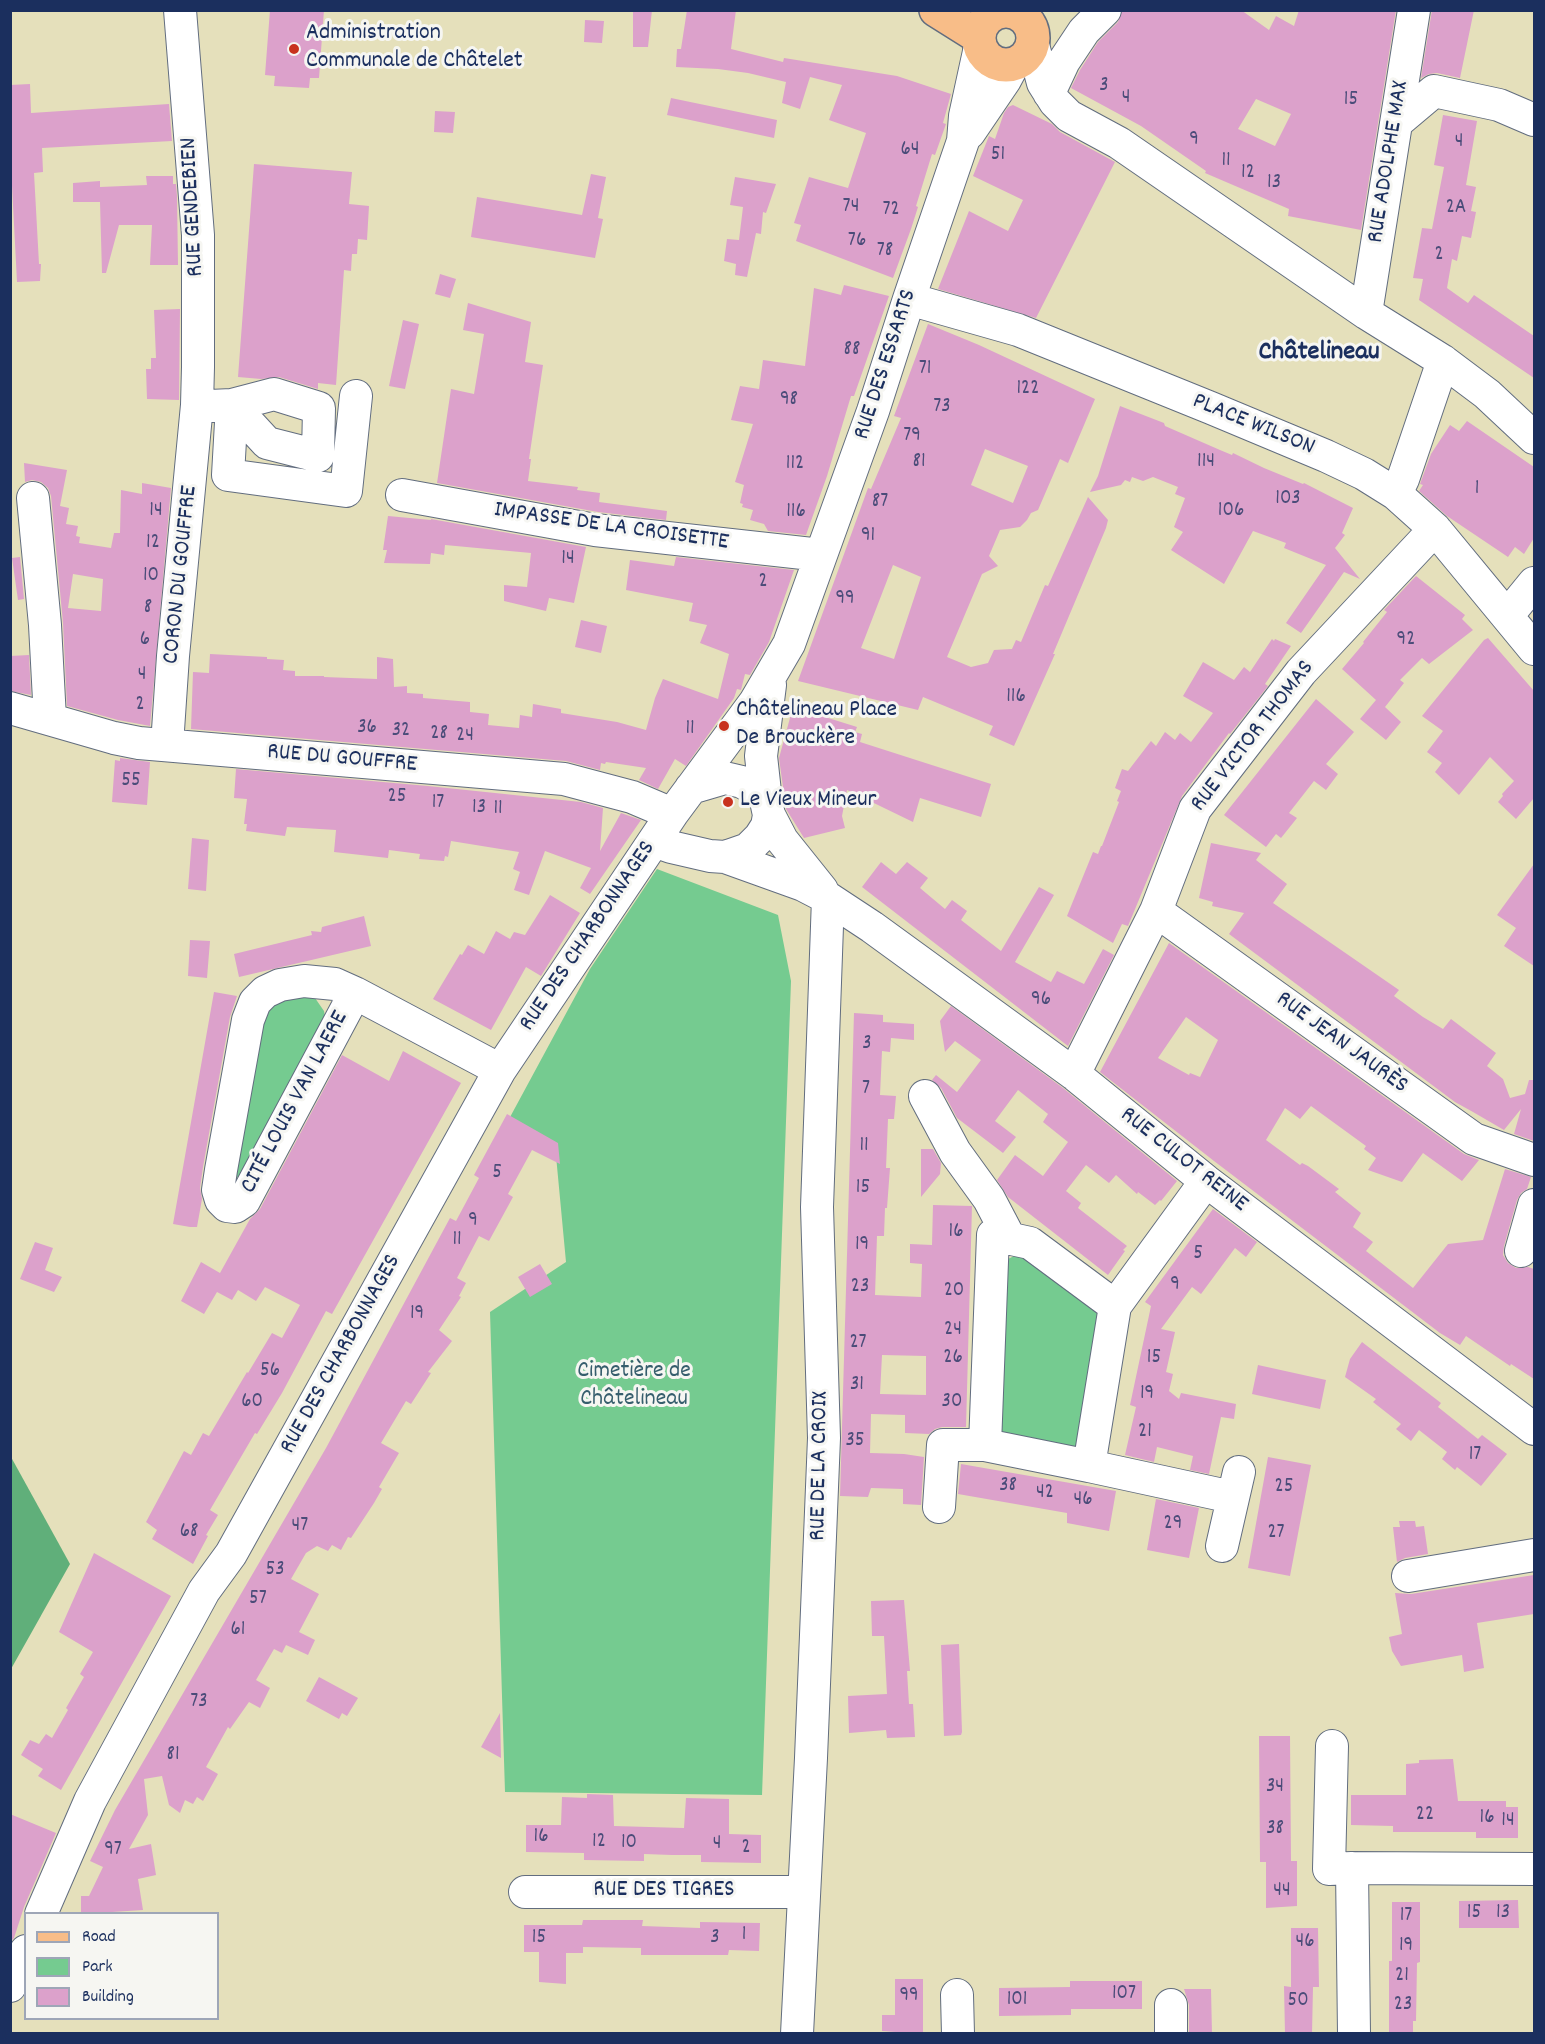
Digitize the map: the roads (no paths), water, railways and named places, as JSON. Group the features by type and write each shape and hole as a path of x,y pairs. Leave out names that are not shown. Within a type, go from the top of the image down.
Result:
{"main road":[{"path":"936,10 989,22 1009,12 1025,20 1029,38 1004,65 988,57 989,22"}],"street":[{"name":"RUE GENDEBIEN","path":"180,10 198,235 197,405"},
{"path":"1049,93 1064,61 1084,31 1105,10"},
{"name":"RUE ADOLPHE MAX","path":"1366,313 1414,10"},
{"name":"RUE DES ESSARTS","path":"691,788 754,702 789,644 873,411 963,141 965,116 989,22"},
{"path":"1029,38 1043,83 1058,106 1069,116 1119,143 1366,313 1443,361 1531,426"},
{"path":"963,141 1005,80 1029,38"},
{"path":"1396,123 1434,91 1499,105 1534,120"},
{"name":"PLACE WILSON","path":"909,299 1028,334 1326,456 1364,474 1396,494 1435,529 1534,649"},
{"path":"1396,494 1443,361"},
{"path":"197,405 232,405 228,475 346,491 356,396"},
{"name":"CORON DU GOUFFRE","path":"167,745 173,656 197,405"},
{"name":"IMPASSE DE LA CROISETTE","path":"402,495 595,530 822,555"},
{"path":"33,498 45,625 50,719"},
{"name":"RUE VICTOR THOMAS","path":"1074,1074 1156,911 1195,809 1301,672 1435,529"},
{"path":"1507,616 1534,583"},
{"path":"724,857 740,853 754,844 767,826 761,756 771,675"},
{"name":"RUE DU GOUFFRE","path":"10,708 139,743 564,779 632,797 672,814"},
{"path":"672,814 691,788 716,780 730,779 742,782 759,791 782,840 828,898"},
{"name":"RUE DES CHARBONNAGES","path":"42,1912 90,1801 118,1748 204,1591 231,1554 500,1070 672,814"},
{"path":"654,841 671,848 724,857 803,885 828,898"},
{"name":"RUE CULOT REINE","path":"828,898 910,954 1074,1074 1206,1181 1534,1429"},
{"name":"RUE DE LA CROIX","path":"797,2034 824,1438 817,1207 828,898"},
{"name":"RUE JEAN JAURÈS","path":"1156,911 1474,1139 1534,1160"},
{"name":"CITÉ LOUIS VAN LAERE","path":"304,981 335,984 355,993 244,1200 235,1207 227,1206 221,1200 218,1190 248,1020 255,1002 265,992 280,985 304,981"},
{"path":"355,993 500,1070"},
{"path":"925,1096 955,1152 989,1199 1010,1239"},
{"path":"1089,1466 1115,1306 1206,1181"},
{"path":"1521,1251 1534,1205"},
{"path":"985,1445 993,1235 1030,1243 1115,1306"},
{"path":"939,1507 943,1445 985,1445 1089,1466 1235,1484 1222,1546"},
{"path":"1408,1576 1534,1555"},
{"path":"1332,1746 1329,1869 1534,1869"},
{"path":"1352,1868 1354,2034"},
{"name":"RUE DES TIGRES","path":"525,1892 804,1892"},
{"path":"10,1986 24,1955"},
{"path":"957,1995 958,2034"}],"place":[{"name":"Administration Communale de Châtelet","path":"294,49"},
{"name":"Châtelineau Place De Brouckère","path":"724,726"},
{"name":"Le Vieux Mineur","path":"728,802"}],"district":[{"name":"Châtelineau","path":"1319,354"}],"park label":[{"name":"Cimetière de Châtelineau","path":"634,1387"}]}
